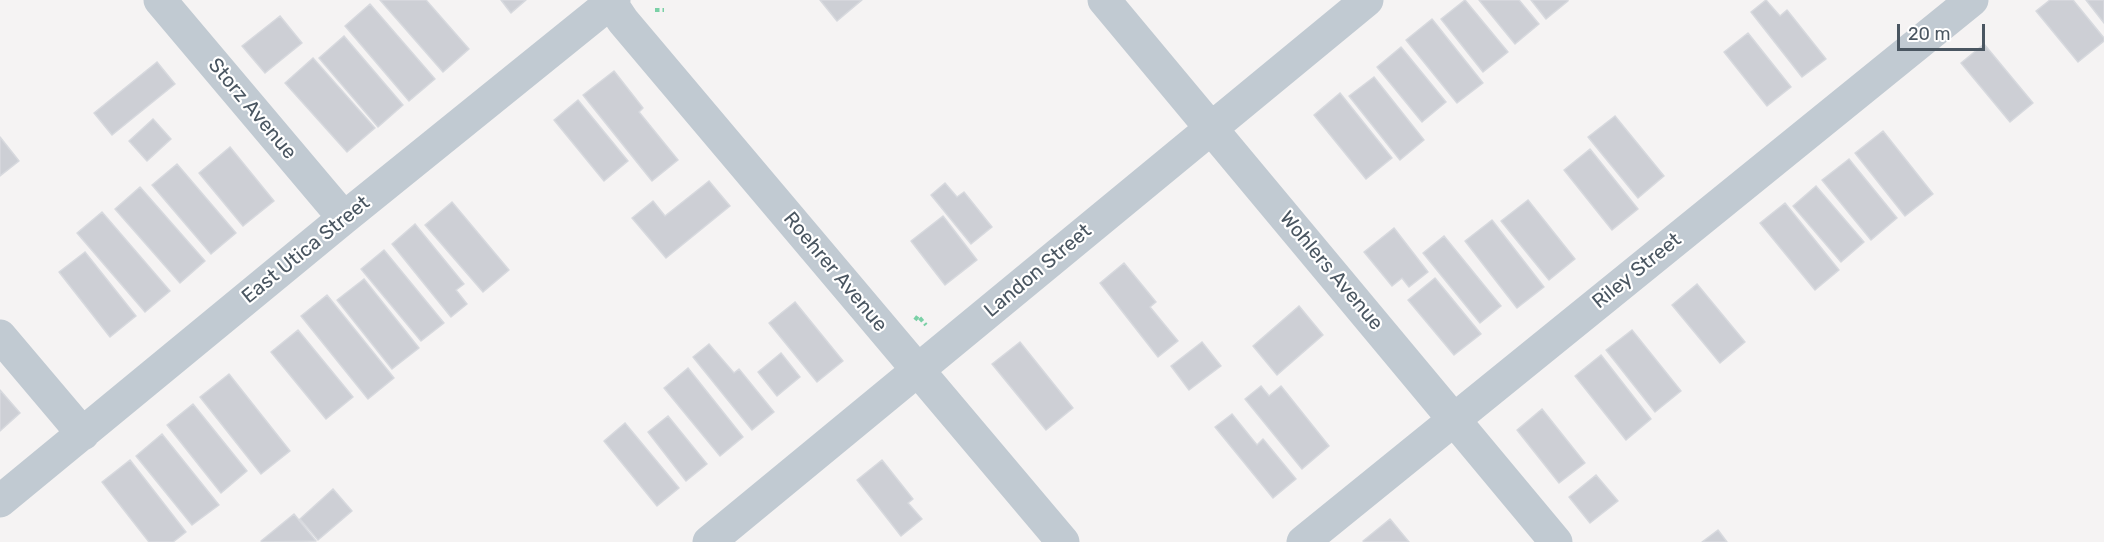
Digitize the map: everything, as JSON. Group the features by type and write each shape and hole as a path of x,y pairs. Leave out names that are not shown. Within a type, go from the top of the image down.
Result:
{"street":[{"name":"Storz Avenue","path":"160,0 344,218"},
{"name":"Wohlers Avenue","path":"1104,0 1556,542"},
{"name":"Landon Street","path":"709,542 1367,0"},
{"name":"Riley Street","path":"1303,542 1972,0"},
{"name":"East Utica Street","path":"0,501 611,1"},
{"name":"Roehrer Avenue","path":"611,1 623,21 1063,542"},
{"path":"0,336 82,434"}],"building":[{"path":"380,0 426,0 469,49 443,72"},
{"path":"501,0 526,0 511,13"},
{"path":"820,0 862,0 837,21"},
{"path":"1465,0 1508,52 1483,72 1441,19"},
{"path":"1479,0 1519,0 1539,24 1515,44"},
{"path":"1531,0 1568,0 1568,1 1546,19"},
{"path":"1766,0 1780,16 1787,10 1826,59 1802,77 1751,12"},
{"path":"2050,0 2073,0 2104,38 2104,41 2078,62 2036,11"},
{"path":"2086,0 2104,0 2104,23"},
{"path":"370,4 435,79 409,101 345,26"},
{"path":"280,16 302,43 265,73 242,46"},
{"path":"1432,19 1483,83 1457,103 1406,40"},
{"path":"1748,33 1791,87 1767,106 1724,52"},
{"path":"344,36 403,105 378,127 319,58"},
{"path":"1984,44 2033,103 2010,122 1961,63"},
{"path":"1401,47 1446,102 1422,122 1377,67"},
{"path":"313,58 375,128 347,152 285,83"},
{"path":"157,62 175,84 112,135 94,113"},
{"path":"614,71 643,108 639,112 678,160 652,181 583,95"},
{"path":"1374,77 1424,140 1400,160 1349,96"},
{"path":"1340,93 1392,158 1366,179 1314,115"},
{"path":"578,100 628,161 604,181 554,120"},
{"path":"1615,116 1664,176 1638,198 1588,137"},
{"path":"153,119 171,139 147,161 129,141"},
{"path":"1883,131 1933,194 1905,216 1855,153"},
{"path":"0,137 19,161 0,176"},
{"path":"230,147 274,201 243,226 199,173"},
{"path":"1590,149 1638,209 1612,230 1564,170"},
{"path":"1849,159 1897,218 1871,240 1822,180"},
{"path":"177,164 236,233 211,254 152,185"},
{"path":"709,181 730,206 666,258 632,218 653,201 665,216"},
{"path":"945,183 957,197 964,192 992,227 971,244 931,195"},
{"path":"1816,186 1864,242 1841,262 1793,206"},
{"path":"140,187 205,261 180,283 115,209"},
{"path":"1528,200 1575,259 1549,280 1501,221"},
{"path":"452,202 509,270 483,292 425,225"},
{"path":"1785,203 1839,270 1815,290 1760,223"},
{"path":"102,212 170,291 145,312 77,233"},
{"path":"943,216 977,260 945,285 911,241"},
{"path":"1492,220 1544,287 1517,308 1465,241"},
{"path":"415,224 464,284 456,290 467,304 451,317 392,244"},
{"path":"1394,228 1428,272 1409,287 1402,278 1392,286 1364,252"},
{"path":"1444,236 1501,306 1480,323 1423,253"},
{"path":"384,250 444,323 421,341 361,269"},
{"path":"85,252 136,316 110,337 59,272"},
{"path":"1124,263 1156,302 1150,307 1178,341 1158,357 1100,283"},
{"path":"1435,278 1481,334 1454,355 1408,300"},
{"path":"364,279 419,348 392,369 337,300"},
{"path":"1697,284 1745,342 1720,363 1672,305"},
{"path":"327,295 394,378 368,399 301,316"},
{"path":"795,302 843,361 817,382 769,323"},
{"path":"1299,306 1323,335 1277,375 1253,346"},
{"path":"298,330 353,397 326,419 271,352"},
{"path":"1632,330 1681,391 1655,412 1606,350"},
{"path":"1020,342 1073,408 1046,430 992,364"},
{"path":"1202,342 1221,366 1189,390 1171,366"},
{"path":"709,344 734,373 739,369 774,412 752,430 693,357"},
{"path":"781,353 800,377 777,396 758,372"},
{"path":"1601,355 1651,419 1626,440 1575,376"},
{"path":"688,368 743,437 720,456 664,388"},
{"path":"229,374 290,451 261,474 200,397"},
{"path":"1261,386 1269,396 1281,386 1329,446 1302,469 1245,399"},
{"path":"0,390 20,413 0,431"},
{"path":"193,404 247,471 221,493 167,425"},
{"path":"1542,409 1585,463 1559,483 1517,430"},
{"path":"1232,414 1257,445 1263,439 1296,479 1273,498 1215,427"},
{"path":"668,416 707,464 686,481 648,432"},
{"path":"625,423 679,488 657,506 604,441"},
{"path":"162,434 219,505 192,525 136,456"},
{"path":"130,460 186,532 173,542 149,542 102,482"},
{"path":"882,460 913,499 908,503 922,519 901,536 857,480"},
{"path":"1596,475 1618,501 1590,523 1569,497"},
{"path":"333,489 352,511 318,540 300,519"},
{"path":"294,514 316,541 261,541"},
{"path":"1390,519 1409,542 1363,541"},
{"path":"1718,530 1727,542 1702,542"}]}
